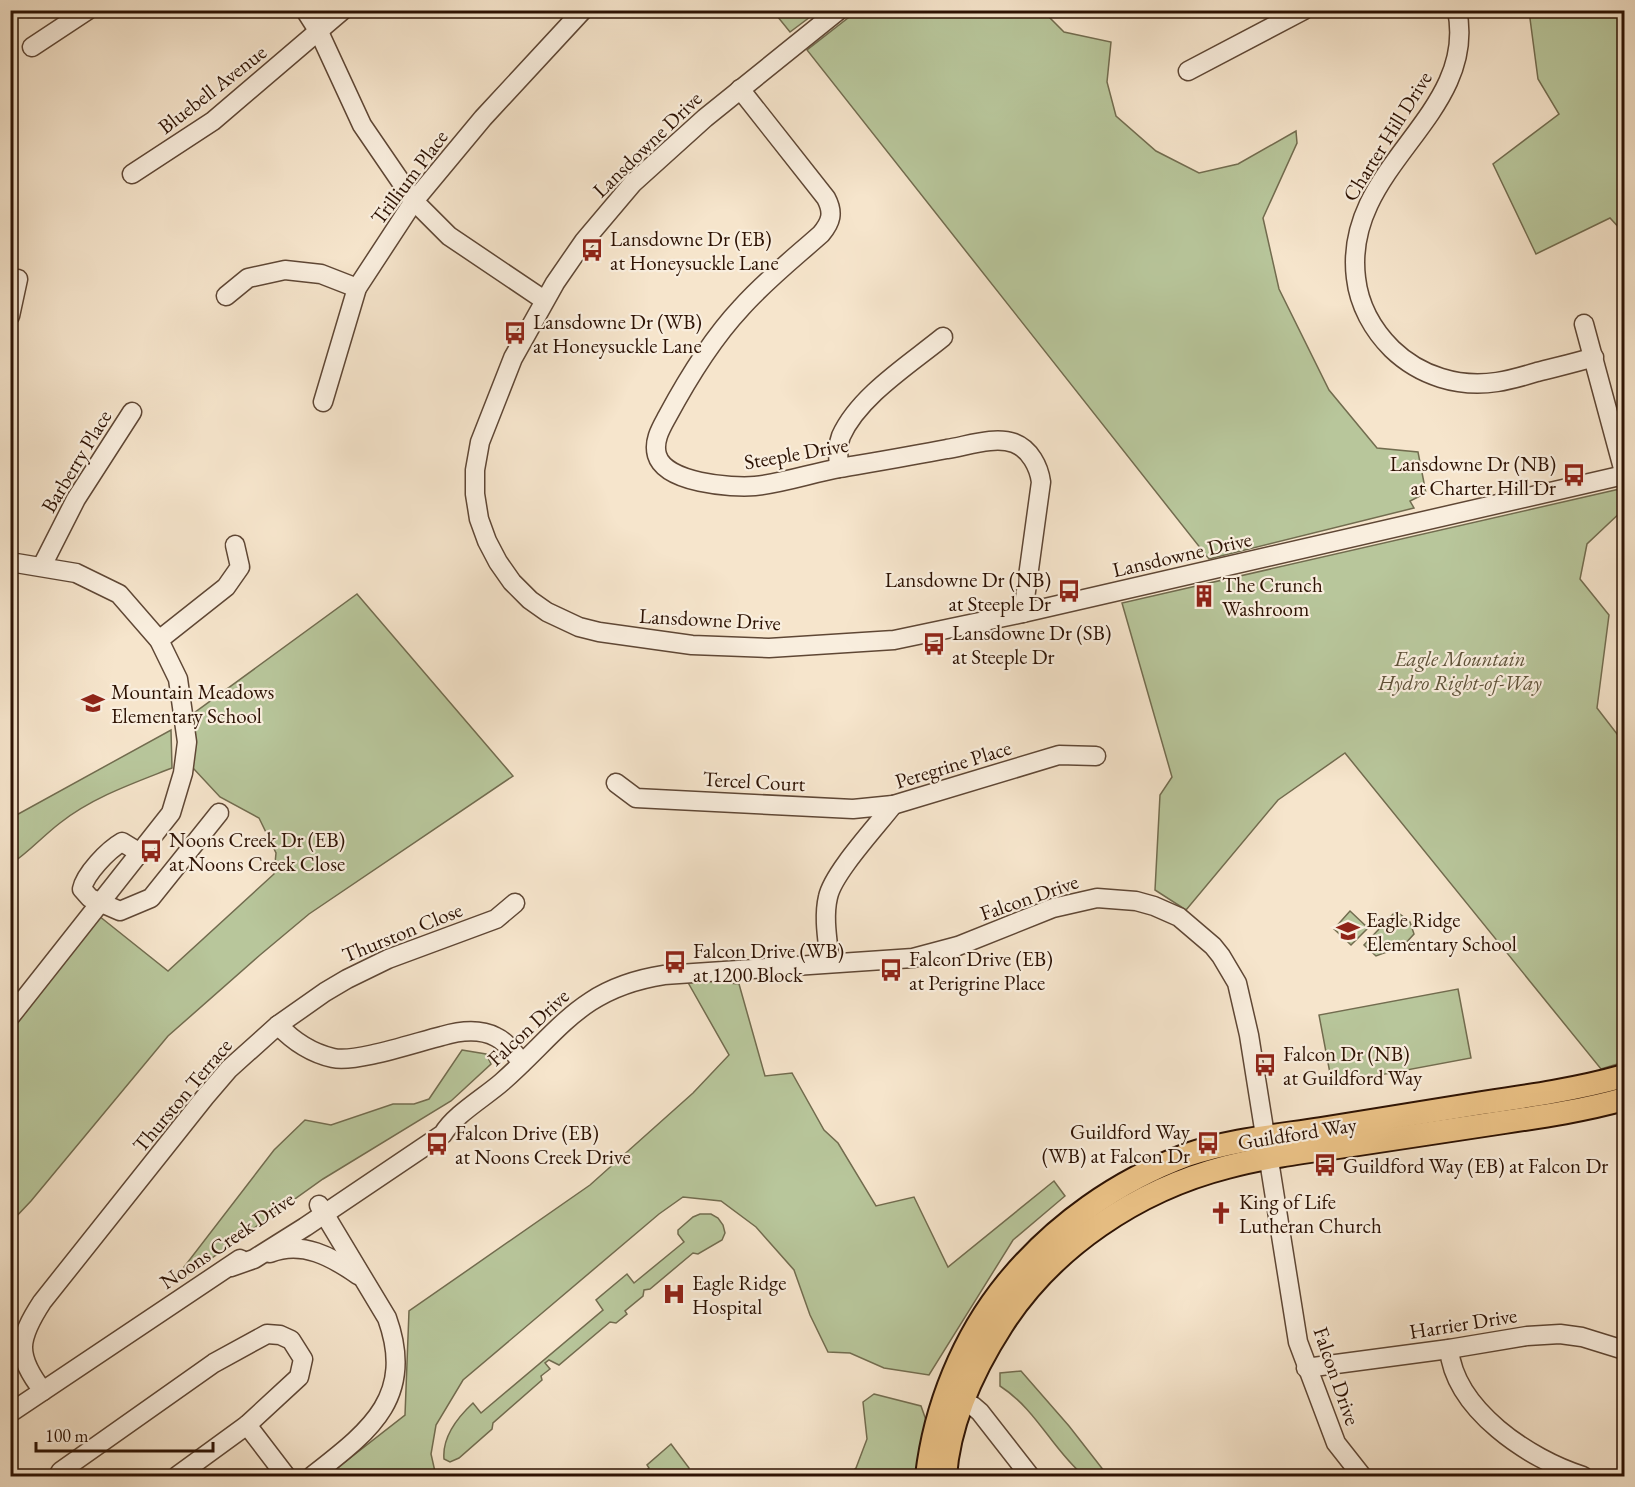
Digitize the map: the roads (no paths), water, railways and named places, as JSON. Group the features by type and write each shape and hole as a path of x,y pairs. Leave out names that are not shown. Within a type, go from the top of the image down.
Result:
{"main road":[{"name":"Guildford Way","path":"1267,1148 1624,1076"},
{"name":"Guildford Way","path":"945,1476 953,1432 953,1402 957,1366 987,1312 1025,1262 1057,1231 1091,1205 1129,1182 1172,1161 1209,1148 1267,1148 1548,1116 1624,1099"},
{"name":"Guildford Way","path":"927,1476 936,1425 953,1402"}],"street":[{"path":"32,47 88,10"},
{"path":"305,10 319,32 362,125 414,201 449,236 544,300"},
{"name":"Bluebell Avenue","path":"132,174 213,121 343,10"},
{"name":"Trillium Place","path":"323,402 357,288 414,201 483,118 584,10"},
{"name":"Lansdowne Drive","path":"839,10 673,145 633,183 590,234 544,300 513,358 480,442 475,470 475,494 479,519 498,562 512,582 546,612 579,627 646,640 692,645 769,648 894,640 1023,613 1624,473"},
{"path":"1188,71 1304,10"},
{"name":"Charter Hill Drive","path":"1457,10 1459,51 1448,84 1379,184 1359,224 1354,245 1354,264 1356,284 1366,314 1375,330 1401,357 1418,369 1432,375 1460,382 1497,382 1594,357"},
{"name":"Steeple Drive","path":"740,89 826,198 832,212 830,222 821,234 764,285 719,334 682,390 659,432 656,447 660,461 671,472 712,484 755,486 839,468 988,442 1014,443 1023,449 1037,466 1041,482 1023,613"},
{"path":"226,296 248,278 285,270 321,274 357,288"},
{"path":"10,316 18,279"},
{"path":"1584,324 1624,473"},
{"path":"839,468 840,438 862,406 943,337"},
{"name":"Barberry Place","path":"42,566 76,499 132,412"},
{"path":"159,640 226,587 240,567 235,545"},
{"path":"10,562 76,573 119,594 159,640 178,680 187,742 183,773 171,813 10,1017"},
{"name":"Peregrine Place","path":"830,963 826,907 828,895 840,873 893,806 1059,755 1096,756"},
{"name":"Tercel Court","path":"616,783 636,798 853,809 893,806"},
{"path":"140,853 122,842 112,848 84,881 82,889 90,898 120,911 151,898 219,813"},
{"name":"Falcon Drive","path":"231,1267 254,1259 435,1127 449,1124 477,1103 522,1063 568,1017 606,991 624,984 664,975 913,958 958,946 1053,908 1097,898 1115,898 1154,906 1179,917 1213,946 1237,983 1250,1035 1298,1342 1336,1443 1362,1476"},
{"name":"Thurston Close","path":"278,1025 347,979 388,958 496,919 515,903"},
{"path":"278,1025 295,1042 335,1059 369,1055 458,1032 482,1032 504,1041 522,1063"},
{"name":"Thurston Terrace","path":"43,1391 24,1361 22,1349 30,1321 42,1302 217,1083 229,1069 278,1025"},
{"name":"Noons Creek Drive","path":"10,1413 231,1267 250,1250 321,1210 383,1310 393,1334 395,1369 391,1390 383,1410 373,1424 359,1439 312,1476"},
{"path":"254,1259 275,1250 307,1250 332,1257 365,1280"},
{"path":"58,1476 214,1363 267,1334 280,1335 291,1340 303,1359 299,1377 247,1425 177,1476"},
{"name":"Harrier Drive","path":"1306,1368 1527,1336 1560,1334 1582,1337 1624,1350"},
{"path":"1449,1349 1451,1365 1459,1381 1478,1408 1500,1430 1519,1446 1542,1459 1583,1476"},
{"path":"953,1402 973,1406 980,1412 1030,1476"},
{"path":"247,1425 286,1476"}],"place":[{"name":"Lansdowne Dr (EB) at Honeysuckle Lane","path":"592,250"},
{"name":"Lansdowne Dr (WB) at Honeysuckle Lane","path":"515,333"},
{"name":"Lansdowne Dr (NB) at Charter Hill Dr","path":"1574,475"},
{"name":"Lansdowne Dr (NB) at Steeple Dr","path":"1069,591"},
{"name":"The Crunch Washroom","path":"1204,596"},
{"name":"Lansdowne Dr (SB) at Steeple Dr","path":"934,644"},
{"name":"Mountain Meadows Elementary School","path":"93,703"},
{"name":"Noons Creek Dr (EB) at Noons Creek Close","path":"151,851"},
{"name":"Eagle Ridge Elementary School","path":"1348,931"},
{"name":"Falcon Drive (WB) at 1200 Block","path":"675,962"},
{"name":"Falcon Drive (EB) at Perigrine Place","path":"891,970"},
{"name":"Falcon Dr (NB) at Guildford Way","path":"1265,1065"},
{"name":"Guildford Way (WB) at Falcon Dr","path":"1208,1143"},
{"name":"Falcon Drive (EB) at Noons Creek Drive","path":"437,1144"},
{"name":"Guildford Way (EB) at Falcon Dr","path":"1325,1165"},
{"name":"King of Life Lutheran Church","path":"1221,1213"},
{"name":"Eagle Ridge Hospital","path":"674,1294"}],"park label":[{"name":"Eagle Mountain Hydro Right-of-Way","path":"1460,670"}]}
